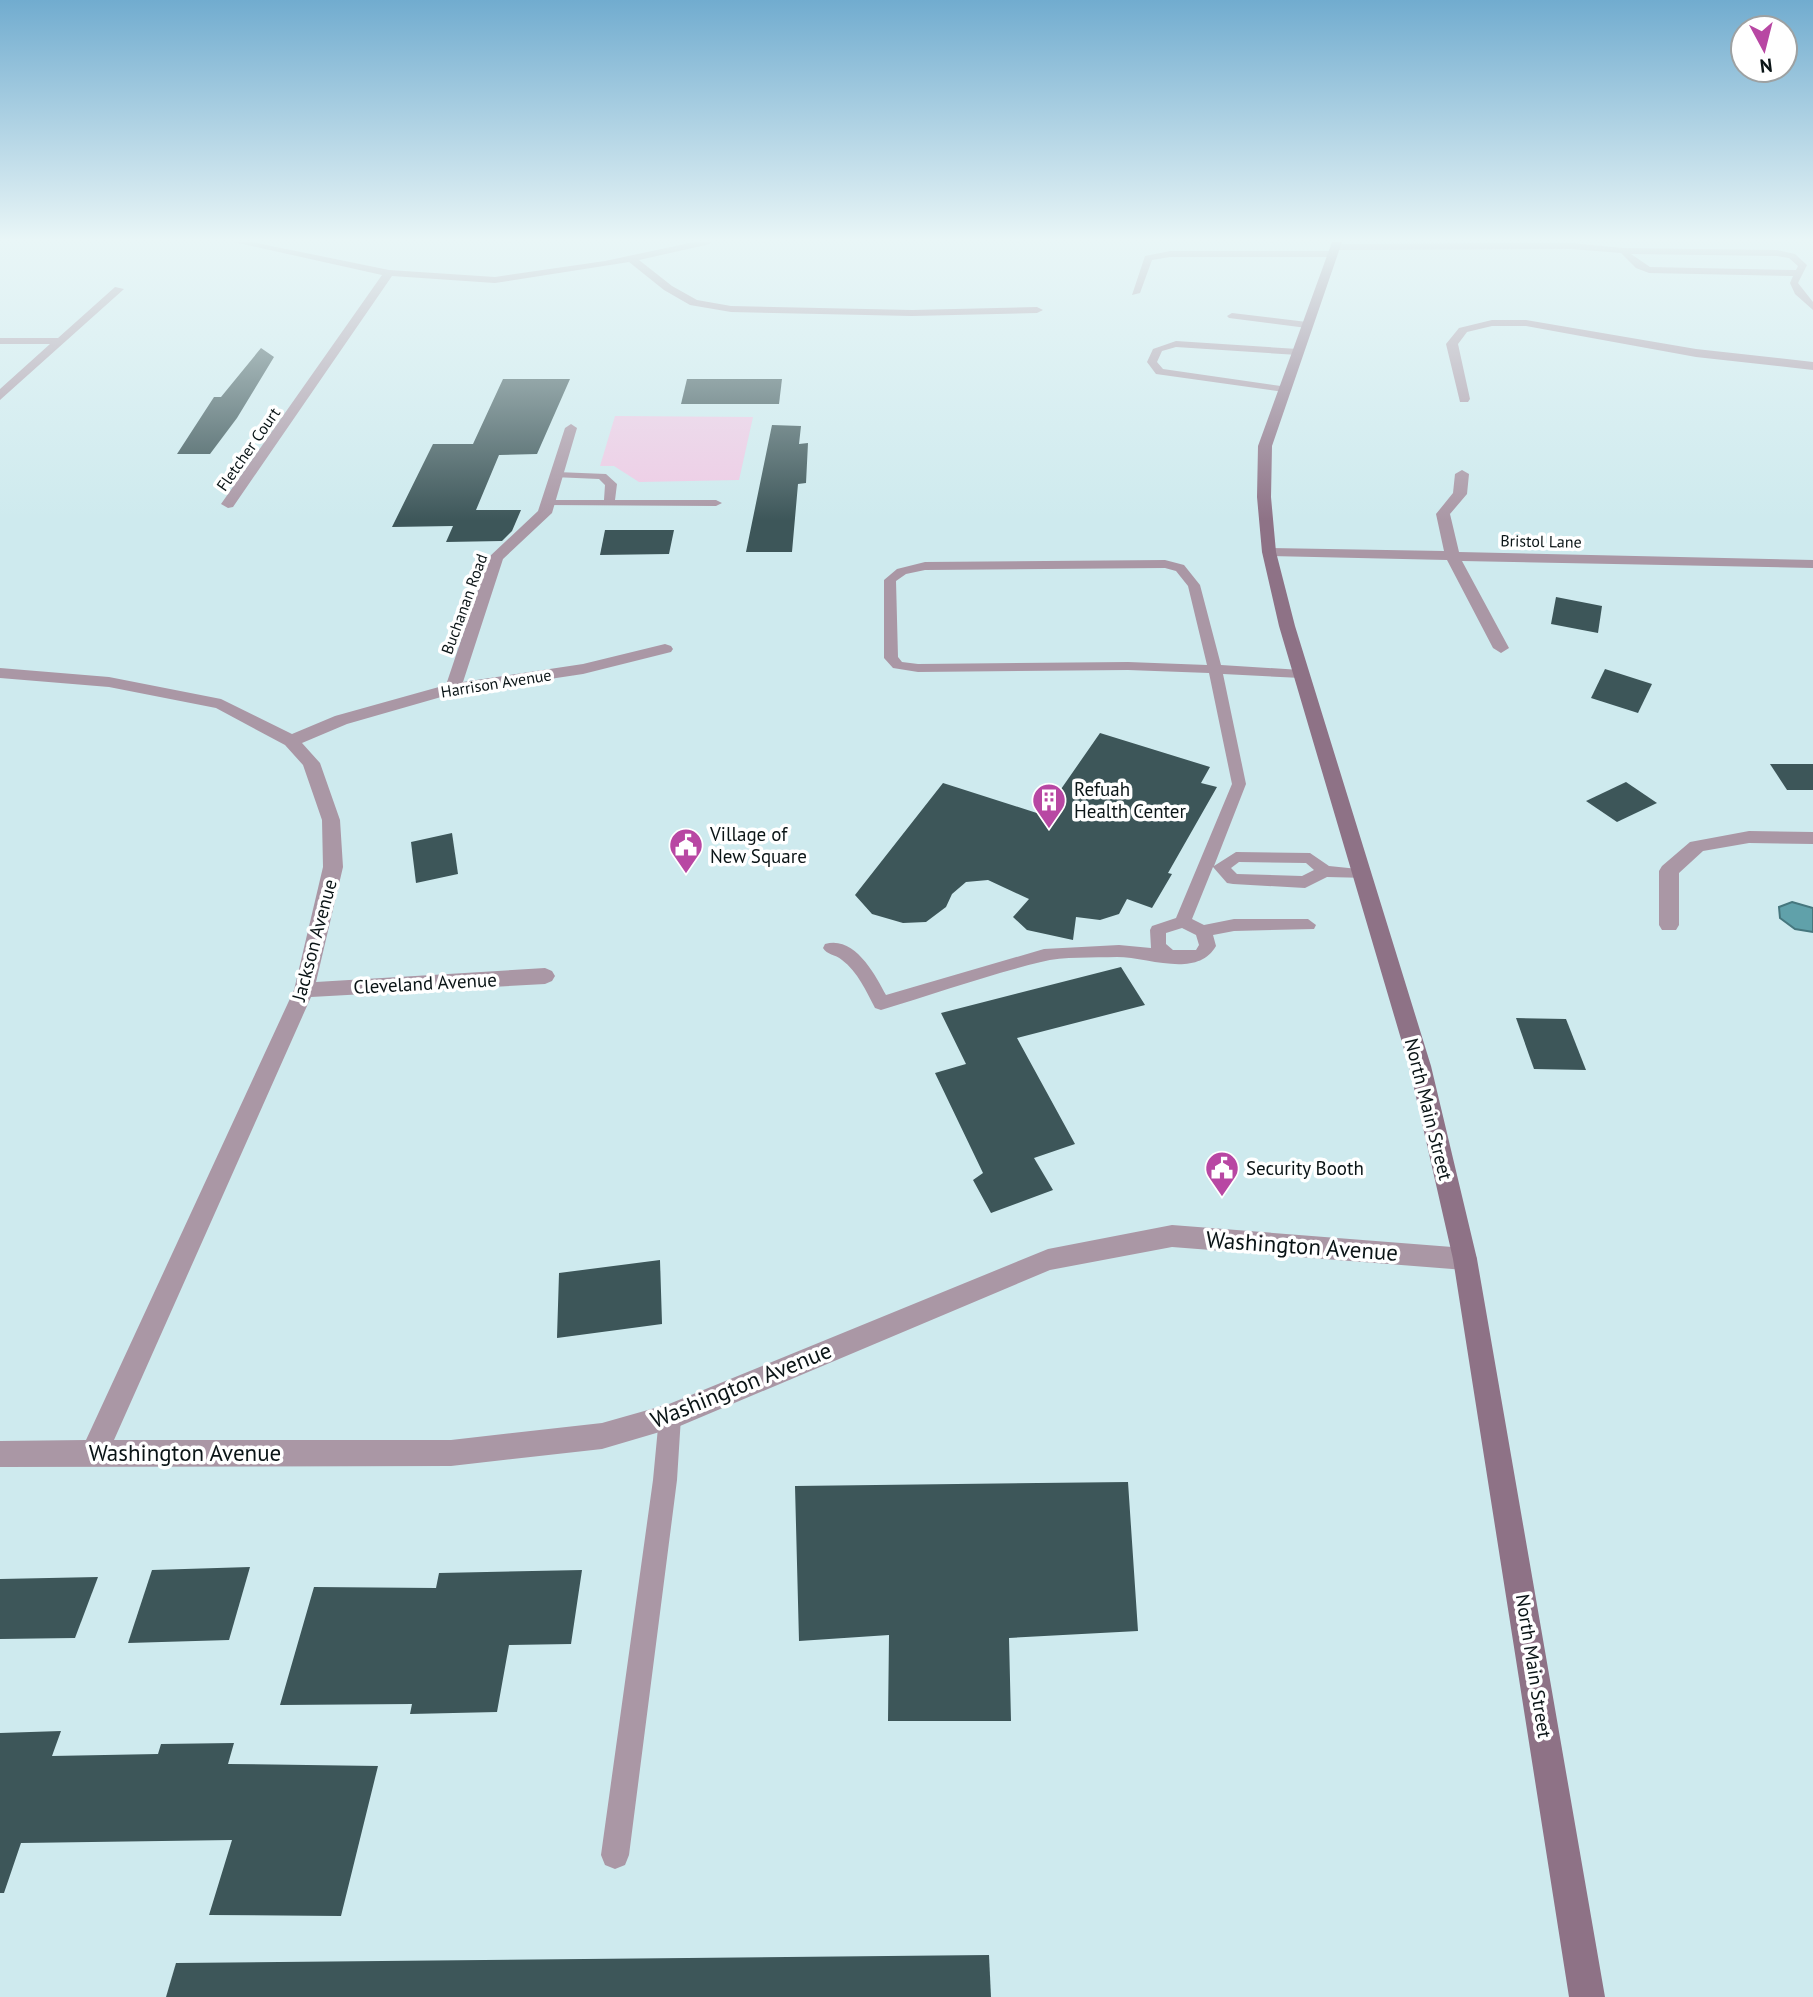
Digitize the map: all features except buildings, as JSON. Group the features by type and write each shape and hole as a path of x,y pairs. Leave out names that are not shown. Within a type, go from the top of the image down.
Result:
{"main road":[{"name":"North Main Street","path":"1304,335 1265,446 1264,496 1269,552 1301,674 1420,1066 1465,1259 1510,1518 1587,1997"}],"street":[{"path":"0,396 68,335"},
{"name":"Fletcher Court","path":"228,504 346,335"},
{"path":"1459,335 1452,344 1464,399"},
{"path":"1602,335 1696,353 1813,366"},
{"path":"0,341 62,341"},
{"name":"Buchanan Road","path":"453,688 496,557 545,513 570,428"},
{"path":"1462,474 1460,494 1443,514 1453,557 1501,648"},
{"name":"Bristol Lane","path":"1269,552 1813,564"},
{"name":"Harrison Avenue","path":"291,741 341,720 453,688 583,669 665,649"},
{"name":"Jackson Avenue","path":"1,673 109,682 221,704 291,741 311,763 331,820 333,867 304,990 94,1452"},
{"path":"1670,925 1669,871 1697,846 1749,837 1813,838"},
{"name":"Cleveland Avenue","path":"304,990 545,976"},
{"name":"Washington Avenue","path":"0,1454 451,1453 602,1436 670,1417 1048,1260 1172,1236 1465,1259"}],"lane":[{"path":"1284,390 1160,372 1152,362 1158,349 1176,344 1298,352"},
{"path":"557,475 602,476 611,484 609,503"},
{"path":"548,503 716,503"},
{"path":"1183,922 1214,866 1239,784 1215,669 1194,585 1180,568 1165,564 925,566 896,573 890,580 891,658 898,665 918,668 1128,666 1215,669 1301,674"},
{"path":"1214,866 1236,857 1310,858 1325,871"},
{"path":"1214,866 1233,879 1305,882 1325,871 1362,874"},
{"path":"1169,956 1158,946 1158,930 1183,922 1203,931 1234,925 1308,925"},
{"path":"831,948 838,948 870,978 881,1003 1044,955 1119,951 1193,958 1202,954 1208,946 1203,931"},
{"path":"615,1855 665,1480 670,1417"}],"shaded area":[{"path":"615,416 753,417 739,480 639,482 614,466 600,466"}],"water":[{"path":"1792,902 1813,908 1813,932 1795,929 1780,918 1779,907"}],"place":[{"name":"Refuah Health Center","path":"1049,830"},
{"name":"Village of New Square","path":"686,875"},
{"name":"Security Booth","path":"1222,1198"}]}
